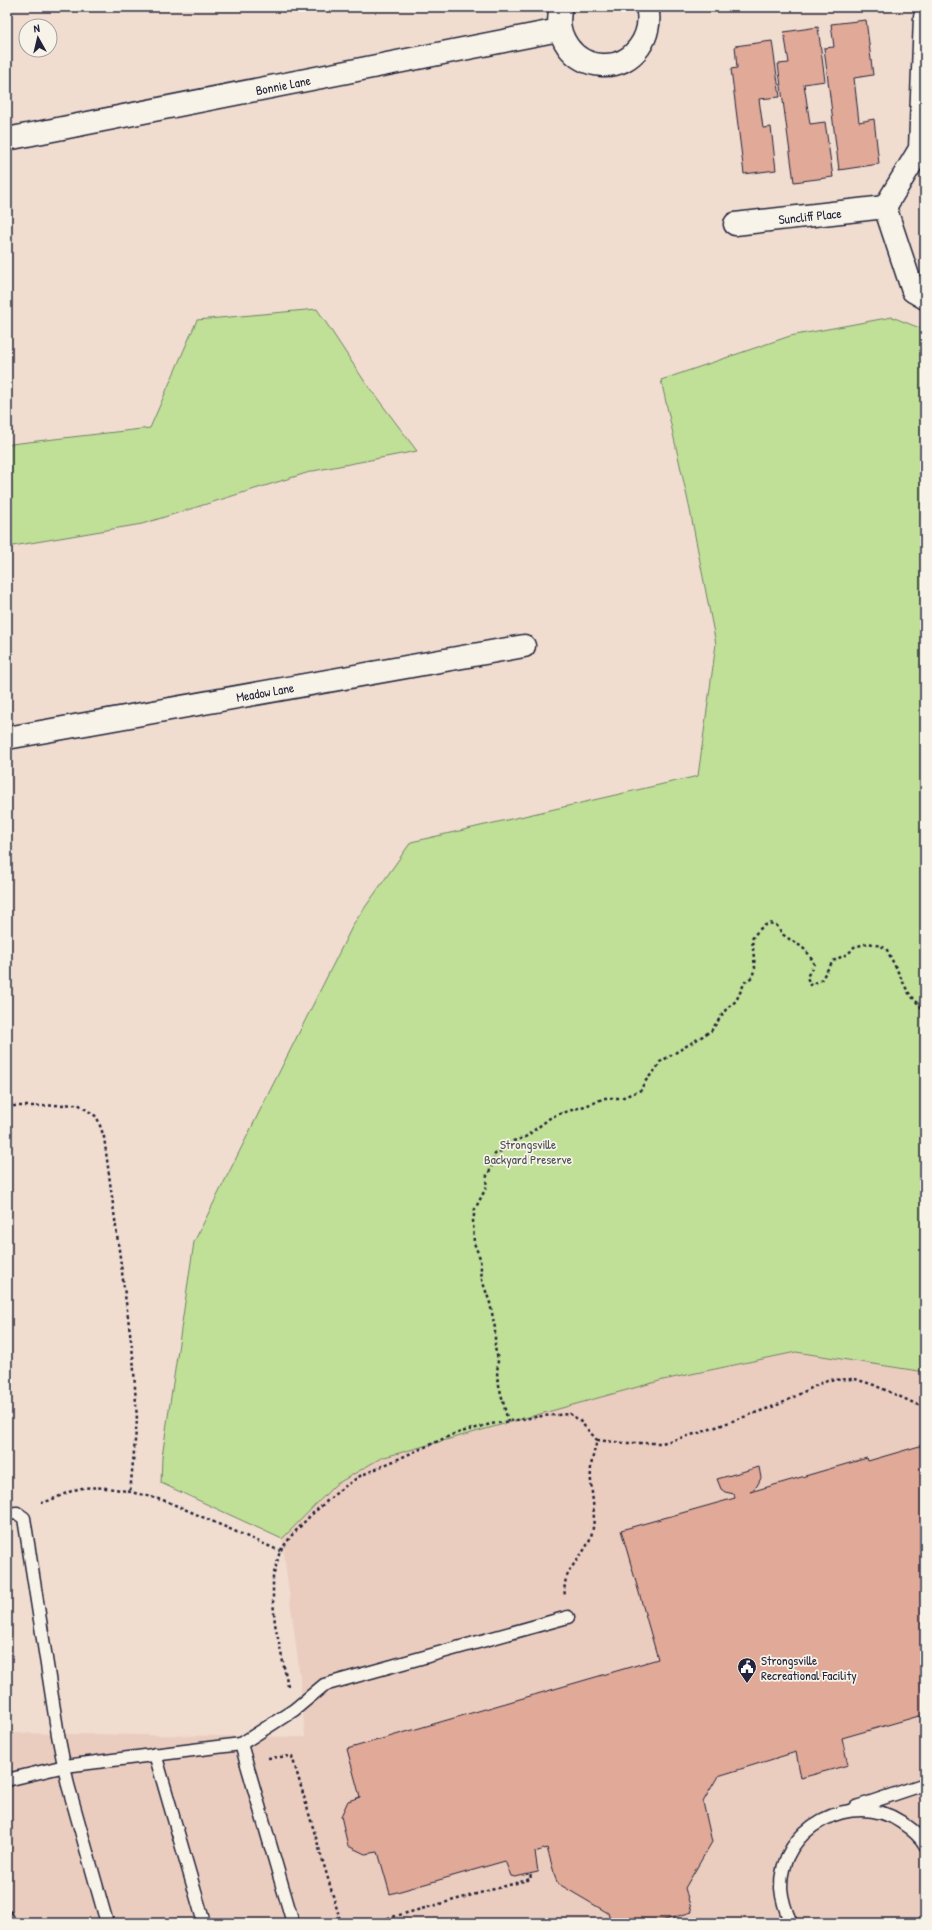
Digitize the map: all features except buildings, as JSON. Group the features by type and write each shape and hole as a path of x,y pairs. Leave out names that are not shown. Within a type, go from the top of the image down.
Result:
{"street":[{"path":"561,7 559,15 560,30 565,44 575,55 588,62 603,65 618,63 631,56 641,45 648,32 649,16 647,7"},
{"path":"925,17 920,149 885,207 914,291 925,298"},
{"name":"Bonnie Lane","path":"7,140 560,30"},
{"name":"Suncliff Place","path":"735,224 885,207"},
{"name":"Meadow Lane","path":"7,738 524,646"}],"lane":[{"path":"7,1514 16,1513 24,1518 58,1735 69,1790 107,1923"},
{"path":"7,1780 65,1766 241,1744 294,1710 324,1685 568,1617"},
{"path":"241,1744 293,1923"},
{"path":"155,1754 204,1923"},
{"path":"791,1923 784,1908 781,1887 784,1866 792,1847 806,1830 823,1818 922,1785 925,1786"},
{"path":"842,1811 861,1809 879,1812 896,1818 911,1829 925,1845"},
{"path":"7,1917 9,1923"}],"path":[{"path":"508,1422 497,1377 498,1359 495,1348 495,1328 490,1303 482,1280 482,1268 474,1243 473,1221 475,1209 486,1188 486,1175 491,1169 495,1154 505,1149 513,1142 524,1138 556,1115 594,1103 604,1098 621,1098 642,1090 645,1081 656,1070 660,1062 711,1031 727,1008 736,1000 745,982 752,977 755,968 752,939 760,928 765,925 776,925 783,935 800,944 806,950 814,964 807,977 810,985 821,980 834,961 850,953 854,947 869,943 886,948 892,963 908,992 922,1008 925,1015"},
{"path":"7,1106 78,1104 97,1117 104,1137 133,1355 137,1420 130,1493"},
{"path":"294,1710 278,1637 273,1600 273,1577 280,1552 292,1535 310,1515 341,1489 360,1476 454,1434 508,1422 570,1414 579,1420 597,1440 624,1443 662,1443 702,1432 780,1404 827,1380 855,1379 874,1385 925,1408"},
{"path":"568,1617 564,1587 566,1577 589,1540 595,1520 591,1467 597,1440"},
{"path":"39,1504 81,1488 109,1488 166,1501 280,1552"},
{"path":"262,1758 292,1756 341,1923"},
{"path":"370,1923 531,1879 530,1873"}],"shaded area":[{"path":"796,1352 925,1372 925,1923 7,1923 7,1733 305,1737 300,1677 282,1539 335,1485 381,1458 663,1380"}],"green space":[{"path":"317,309 365,382 417,451 313,471 142,524 7,547 7,448 11,444 150,428 197,320"},
{"name":"Strongsville Backyard Preserve","path":"892,317 925,330 925,1372 796,1352 663,1380 381,1458 335,1485 282,1539 161,1483 162,1457 194,1242 354,923 411,842 698,776 716,644 690,510 661,380 790,336"}],"place":[{"name":"Strongsville Recreational Facility","path":"747,1684"}]}
